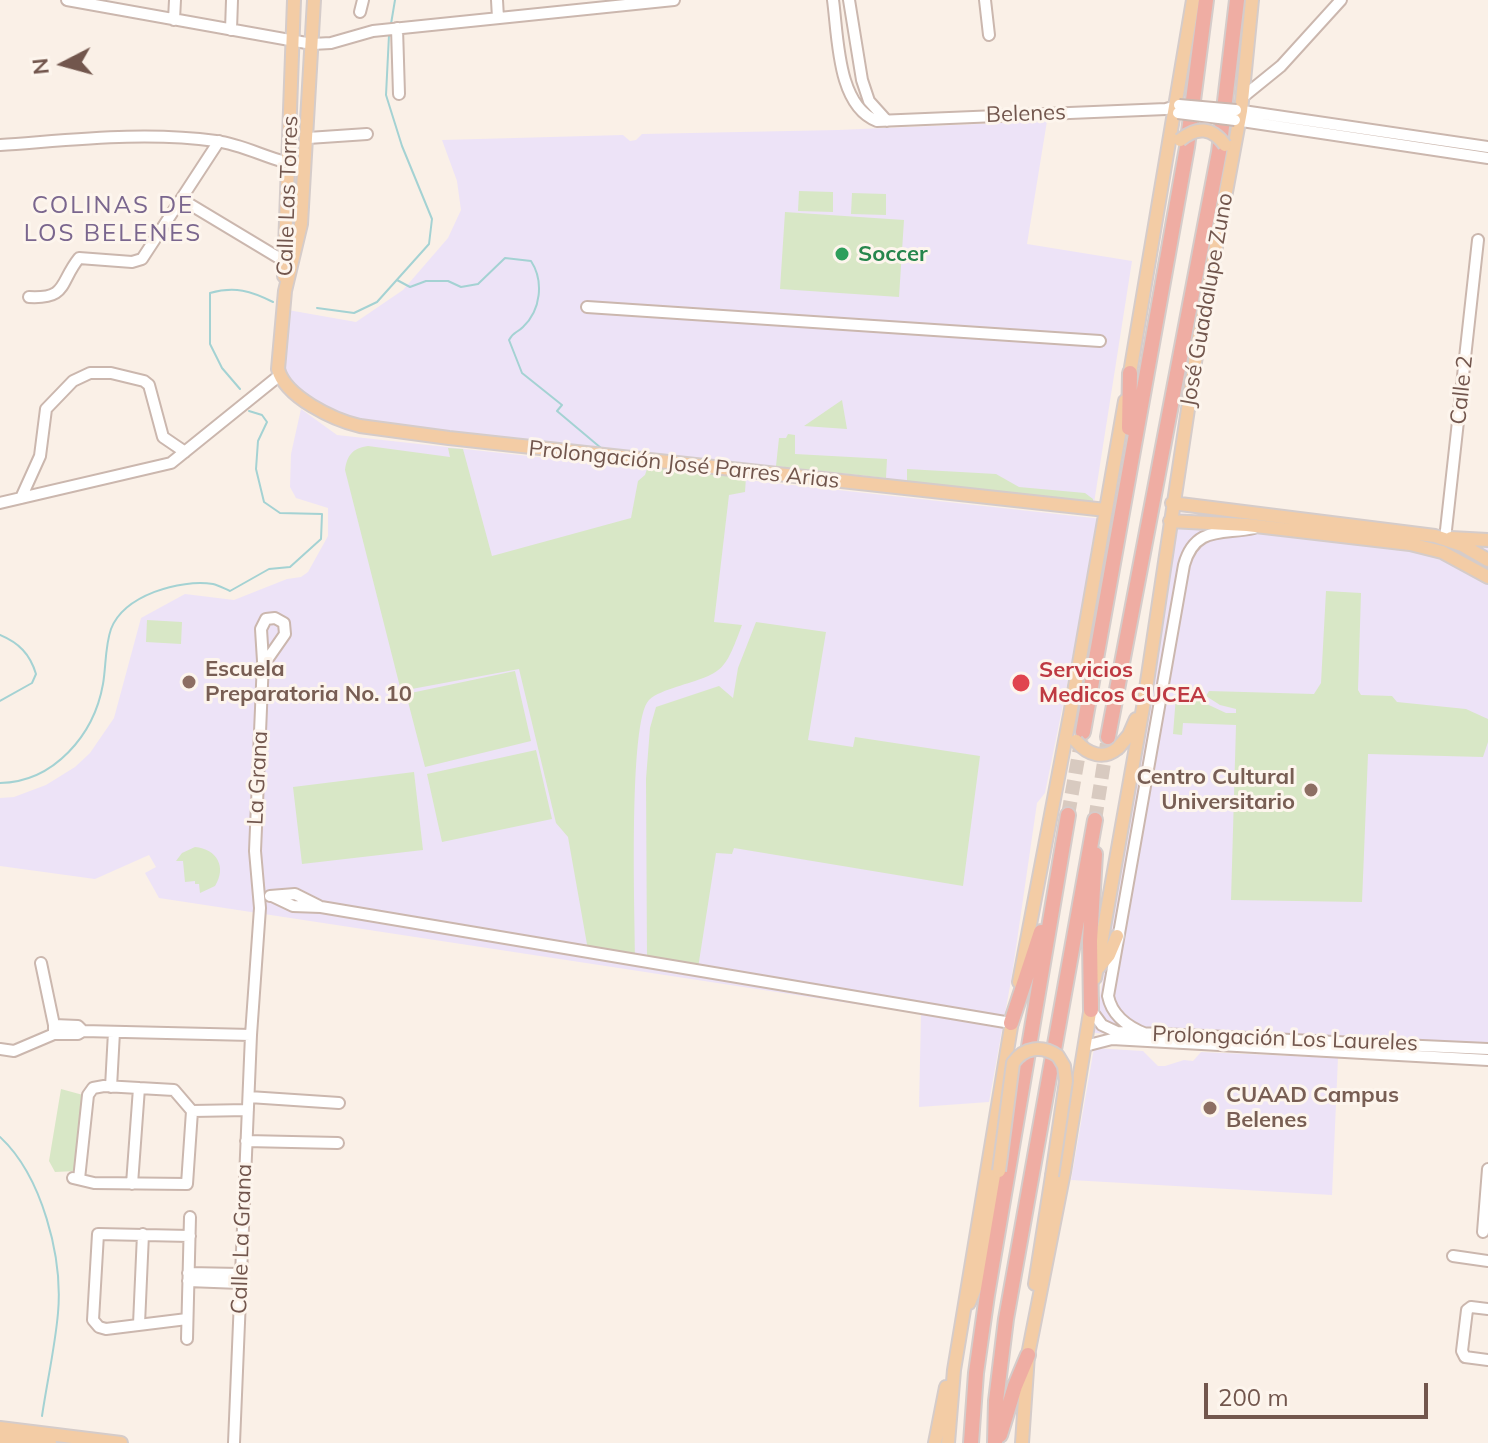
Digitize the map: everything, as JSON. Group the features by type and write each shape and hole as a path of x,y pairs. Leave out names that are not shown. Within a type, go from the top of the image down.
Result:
{"highway":[{"path":"1080,737 1187,147 1206,0"},
{"path":"1113,742 1219,152 1237,0"},
{"path":"1101,634 1112,525 1128,435 1130,373"},
{"path":"961,1443 976,1373 1068,815 1058,842 1041,935 1011,1023"},
{"path":"996,1443 996,1401 1006,1319 1095,820 1090,941 1091,1010"},
{"path":"996,1443 1028,1355"},
{"path":"971,1443 976,1373"}],"main road":[{"name":"Calle Las Torres","path":"280,375 278,362 287,264 294,0"},
{"name":"Calle Las Torres","path":"287,264 301,224 314,0"},
{"path":"948,1443 954,1370 1011,1023 1070,715 1193,0"},
{"name":"José Guadalupe Zuno","path":"1035,1319 1056,1216 1144,702 1197,349 1244,96 1252,0"},
{"path":"1163,171 1180,140 1194,130 1205,130 1217,135 1225,145 1229,178"},
{"name":"Prolongación José Parres Arias","path":"280,375 290,389 318,409 346,423 360,426 595,456 1106,510"},
{"path":"1172,503 1445,539 1488,540"},
{"path":"1170,521 1259,527 1421,546 1442,552 1488,577"},
{"path":"1445,539 1488,560"},
{"path":"1070,715 1070,726 1088,752 1108,755 1113,742 1129,735 1144,702"},
{"path":"1096,971 1109,955 1117,936"},
{"path":"964,1311 979,1279 999,1171 1013,1063 1022,1053 1039,1049 1055,1053 1065,1071 1034,1290 1032,1309 1035,1319 1028,1355 1022,1443"},
{"path":"935,1443 948,1378 954,1370"},
{"path":"0,1428 30,1438"},
{"path":"0,1437 121,1443"}],"street":[{"path":"67,0 118,5 174,20 312,44 331,43 381,30 498,18 573,5 674,0"},
{"path":"174,20 175,0"},
{"path":"231,30 232,0"},
{"path":"360,12 363,0"},
{"path":"497,0 498,18"},
{"path":"833,0 844,82 854,102 868,117 887,121"},
{"path":"849,0 862,80 869,101 887,121"},
{"path":"985,0 989,35"},
{"path":"1244,96 1281,66 1341,0"},
{"path":"396,28 399,94"},
{"name":"Belenes","path":"887,121 1174,109 1238,116"},
{"path":"1238,116 1488,147"},
{"path":"1238,116 1488,158"},
{"path":"308,138 367,134"},
{"path":"0,145 135,135 219,141 289,164 305,166"},
{"path":"29,297 46,298 58,292 79,258 132,262 142,259 219,141"},
{"path":"181,199 287,264"},
{"name":"Calle 2","path":"1445,539 1478,240"},
{"path":"587,307 1100,341"},
{"path":"21,498 40,456 46,409 73,381 90,373 111,373 149,385 163,437 185,452"},
{"path":"0,503 171,463 280,375"},
{"path":"1146,1034 1123,1021 1109,1001 1117,936 1187,554 1207,535 1259,527"},
{"name":"La Grana","path":"251,1035 259,894 255,851 263,661"},
{"path":"259,894 295,894 321,907 1011,1023"},
{"path":"41,963 54,1029"},
{"name":"Prolongación Los Laureles","path":"1091,1010 1102,1025 1123,1036 1332,1046 1488,1049"},
{"path":"0,1049 14,1051 54,1029 78,1034 83,1031 251,1035"},
{"path":"111,1087 114,1032"},
{"name":"Prolongación Los Laureles","path":"1085,1046 1102,1039 1146,1034 1488,1060"},
{"name":"Calle La Grana","path":"234,1443 251,1035"},
{"path":"93,1088 139,1088 177,1091 192,1111 187,1184 94,1183 75,1178 88,1095 93,1088"},
{"path":"132,1184 139,1088"},
{"path":"249,1097 339,1103"},
{"path":"192,1111 248,1110"},
{"path":"246,1141 338,1143"},
{"path":"1483,1232 1488,1169"},
{"path":"187,1339 190,1217"},
{"path":"187,1319 106,1329 93,1320 98,1234 190,1236"},
{"path":"139,1324 143,1234"},
{"path":"1453,1256 1488,1261"},
{"path":"188,1277 240,1278"},
{"path":"1488,1309 1471,1307 1467,1310 1462,1351 1465,1357 1488,1360"}],"shaded area":[{"path":"1047,121 1027,244 1132,261 1094,503 348,421 287,383 283,369 288,310 356,322 403,290 448,238 461,210 457,181 442,140 623,135 630,141 642,134"},
{"path":"301,409 337,435 1102,519 1092,543 1078,631 1045,793 1037,803 1012,975 989,1102 919,1107 921,1014 159,898 145,873 156,867 149,855 95,879 0,866 0,798 14,797 46,785 75,767 90,753 114,718 141,618 185,594 234,600 308,572 328,536 328,508 296,498 290,487 291,454"},
{"name":"Centro Cultural Universitario","path":"1178,513 1488,547 1488,1052 1094,1033"},
{"name":"CUAAD Campus Belenes","path":"1094,1048 1143,1051 1158,1066 1193,1061 1201,1052 1338,1058 1332,1195 1071,1180"}],"green space":[{"path":"799,191 833,192 833,212 798,211"},
{"path":"852,193 886,194 886,215 851,214"},
{"name":"Soccer","path":"785,212 904,220 899,297 780,289"},
{"path":"842,400 847,429 804,426"},
{"path":"788,434 795,435 795,454 887,459 886,478 776,466 779,438 786,438"},
{"path":"368,446 450,457 448,448 463,449 492,556 631,518 638,481 645,475 648,466 746,477 745,492 729,495 714,622 742,625 731,653 713,673 649,700 642,715 635,779 635,955 588,950 568,837 556,823 519,669 401,691 345,470 352,453"},
{"path":"907,469 996,474 1019,487 1085,493 1093,499 1093,503 907,482"},
{"path":"1326,591 1361,593 1358,690 1361,695 1392,696 1397,702 1466,709 1488,719 1488,742 1483,757 1368,754 1362,902 1231,900 1236,725 1183,723 1182,735 1173,734 1176,696 1196,699 1226,713 1236,713 1236,709 1220,705 1206,696 1209,691 1314,694 1321,683"},
{"path":"147,620 182,622 181,644 146,642"},
{"path":"756,622 826,632 808,740 853,747 855,737 980,756 963,886 734,848 732,854 716,853 698,968 647,960 646,779 650,728 656,707 719,686 733,698 738,668"},
{"path":"515,671 531,741 425,767 406,694"},
{"path":"536,750 552,819 442,842 427,774"},
{"path":"414,772 423,850 302,864 293,787"},
{"path":"195,847 209,851 220,866 215,886 200,893 199,884 195,881 185,882 183,861 176,861 182,853"},
{"path":"61,1089 83,1095 76,1171 55,1172 49,1161"}],"waterway":[{"path":"391,24 395,0"},
{"path":"317,308 354,313 377,302 429,244 432,219 402,146 386,95 389,35"},
{"path":"397,280 410,287 426,281 448,281 461,287 478,284 505,258 531,261 538,277 537,304 529,320 509,340 522,373 562,405 557,411 601,448"},
{"path":"240,389 222,368 210,344 210,293 243,291 273,302"},
{"path":"0,783 20,781 54,765 81,737 98,703 111,629 128,607 154,592 185,584 213,584 230,591 269,569 290,567 321,539 322,514 280,513 264,502 256,469 258,441 267,422 262,415 249,411"},
{"path":"0,635 23,650 36,674 32,683 0,701"},
{"path":"0,1137 15,1153 38,1195 47,1219 57,1267 58,1313 42,1416"}],"tunnel":[{"path":"1068,815 1082,736"},
{"path":"1095,820 1108,737"}],"place":[{"name":"Soccer","path":"842,254"},
{"name":"Escuela Preparatoria No. 10","path":"189,682"},
{"name":"Servicios Medicos CUCEA","path":"1021,683"},
{"name":"Centro Cultural Universitario","path":"1311,790"},
{"name":"CUAAD Campus Belenes","path":"1210,1108"}],"district":[{"name":"COLINAS DE LOS BELENES","path":"113,220"}]}
